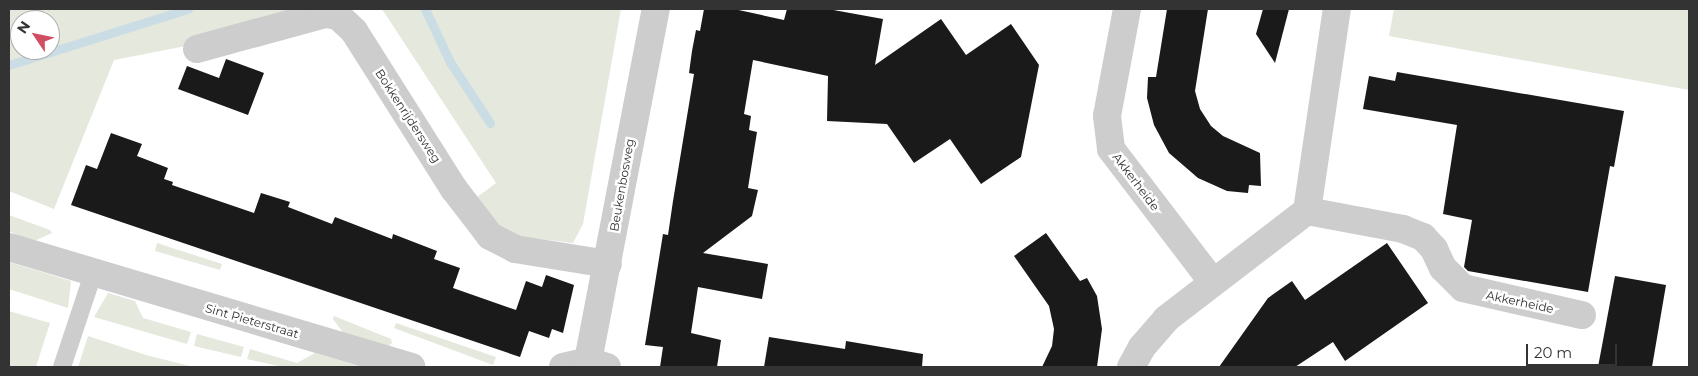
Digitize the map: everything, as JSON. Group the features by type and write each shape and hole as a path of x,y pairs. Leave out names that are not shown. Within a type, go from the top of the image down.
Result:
{"street":[{"name":"Beukenbosweg","path":"586,365 608,264 656,9"},
{"name":"Akkerheide","path":"1127,9 1108,116 1111,149 1212,280"},
{"path":"1131,367 1142,347 1166,319 1212,280 1307,211 1337,9"},
{"name":"Bokkenrijdersweg","path":"197,49 325,14 338,16 354,31 454,189 490,236 515,249 608,264"},
{"name":"Akkerheide","path":"1307,211 1403,229 1423,237 1434,249 1443,268 1463,288 1582,315"},
{"name":"Sint Pieterstraat","path":"9,247 93,274 412,367"}],"lane":[{"path":"62,367 93,274"}],"shaded area":[{"path":"9,9 305,9 196,44 114,60 54,209 9,191"},
{"path":"382,9 621,9 583,224 573,243 516,236 498,226 476,198 496,183"},
{"path":"1394,9 1689,9 1689,90 1389,36"},
{"path":"9,215 50,230 52,233 32,242 9,231"},
{"path":"157,243 222,264 220,270 155,251"},
{"path":"9,262 71,281 68,308 9,289"},
{"path":"108,293 135,301 143,318 191,332 187,344 94,317"},
{"path":"9,311 50,323 36,367 9,367"},
{"path":"334,316 391,339 392,343 387,347 344,334 333,319"},
{"path":"396,323 496,357 493,365 394,328"},
{"path":"197,334 244,347 241,357 194,346"},
{"path":"88,336 146,355 194,367 78,367"},
{"path":"250,349 297,363 315,353 362,367 283,367 247,359"}],"building":[{"path":"704,9 734,9 784,20 787,9 828,9 883,19 875,65 941,19 966,55 1011,24 1039,65 1021,157 981,184 950,139 914,163 887,124 827,121 828,76 753,60 744,114 751,116 749,130 757,132 748,188 758,190 752,216 703,253 768,264 762,299 698,287 691,333 721,340 717,367 660,367 663,347 645,345 663,234 668,235 694,74 689,73 692,51 696,30 700,31"},
{"path":"1167,9 1208,9 1195,91 1200,109 1211,126 1223,136 1260,153 1261,186 1249,185 1248,193 1227,191 1198,178 1169,153 1154,125 1147,98 1148,77 1156,77"},
{"path":"1263,9 1289,9 1275,63 1256,34"},
{"path":"226,59 264,73 248,115 178,89 187,66 219,78"},
{"path":"1397,72 1624,111 1614,167 1610,166 1588,292 1468,271 1464,267 1472,220 1443,214 1457,125 1363,109 1369,76 1395,81"},
{"path":"111,133 142,144 137,156 168,168 164,179 173,182 172,185 254,213 261,193 290,202 288,207 332,224 335,217 392,239 393,234 437,251 434,259 460,268 453,288 516,310 526,281 542,287 546,275 574,285 563,333 552,329 549,338 529,331 520,357 71,205 86,165 97,169"},
{"path":"1046,233 1080,281 1087,278 1097,296 1102,329 1097,367 1042,367 1052,346 1054,329 1049,306 1014,256"},
{"path":"1387,243 1428,303 1345,361 1333,342 1295,367 1219,367 1268,298 1292,281 1305,300"},
{"path":"1615,276 1666,285 1652,367 1598,367"},
{"path":"769,337 845,349 846,341 923,354 922,367 764,367"}],"waterway":[{"path":"9,65 188,9"},
{"path":"425,9 450,62 490,123"}]}
